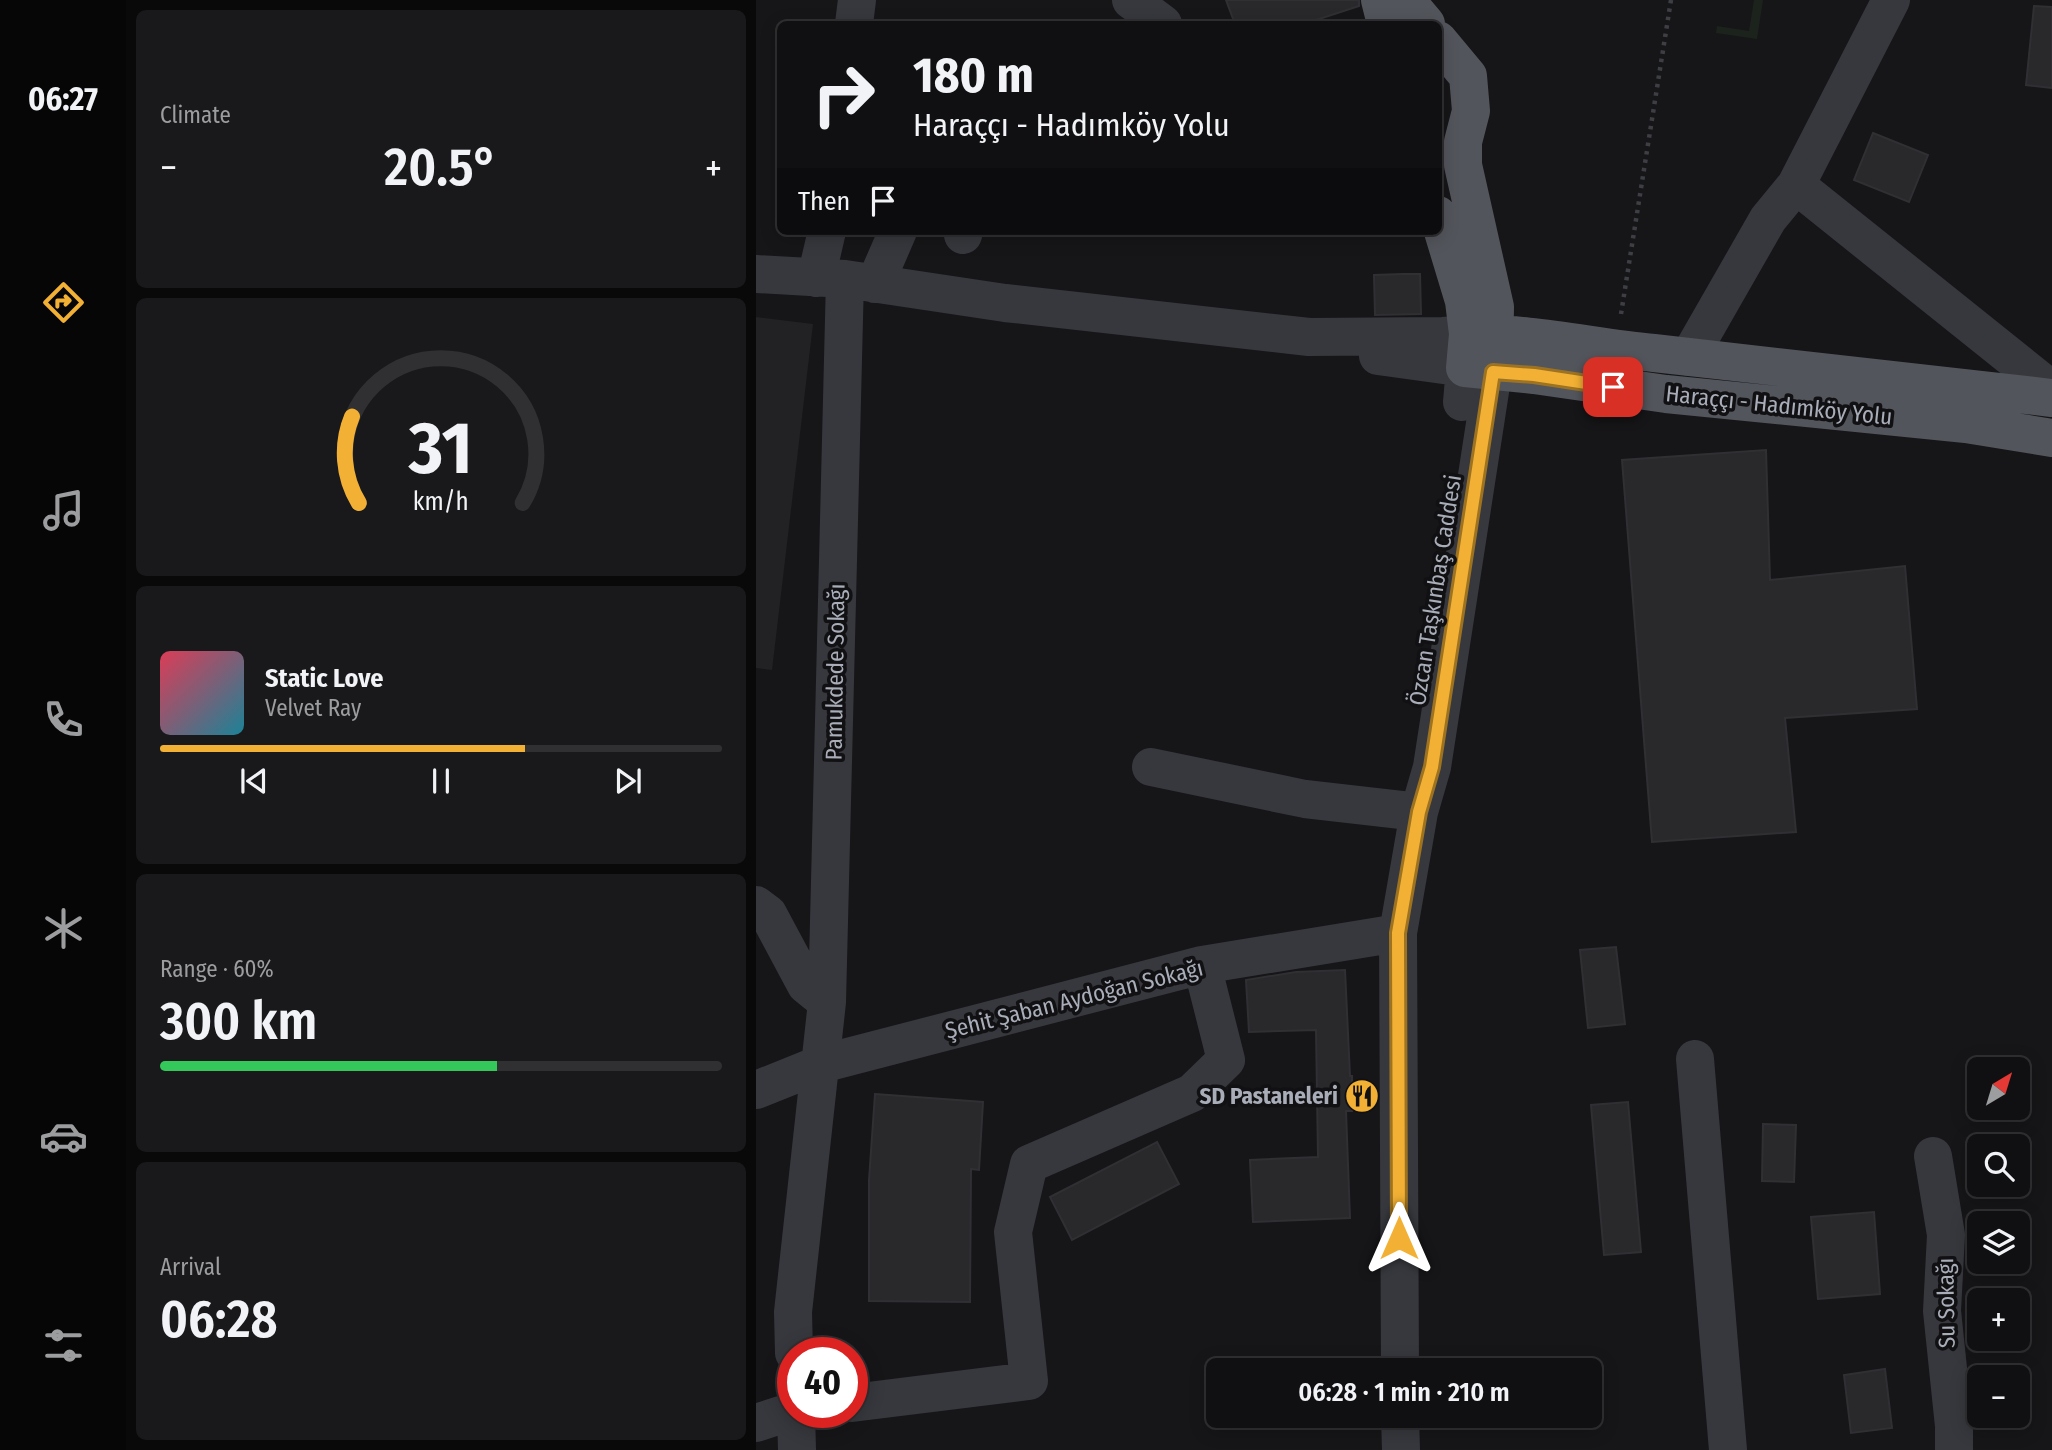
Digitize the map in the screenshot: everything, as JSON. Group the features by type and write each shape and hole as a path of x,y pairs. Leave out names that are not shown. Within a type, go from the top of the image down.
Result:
{"main road":[{"path":"1380,0 1385,21"},
{"path":"1406,0 1424,21"},
{"path":"1442,45 1468,76 1471,111 1463,142 1463,165 1495,307 1480,352"},
{"path":"1442,228 1480,352"},
{"path":"1480,352 1538,337 2052,398"},
{"name":"Haraççı - Hadımköy Yolu","path":"1480,352 1534,375 1666,394 1966,425 2052,438"}],"street":[{"path":"854,21 857,0"},
{"path":"1131,0 1159,21"},
{"path":"1689,357 1768,219 1796,185 1891,0"},
{"path":"1796,185 2052,390"},
{"path":"828,235 845,280"},
{"path":"845,280 894,235"},
{"path":"756,274 845,280 1004,303 1309,337 1443,336 1480,352"},
{"name":"Pamukdede Sokağı","path":"794,1337 793,1312 827,1002 845,280"},
{"name":"Özcan Taşkınbaş Caddesi","path":"1400,1358 1398,933 1419,812 1432,767 1480,352"},
{"path":"1151,768 1305,799 1419,812"},
{"path":"756,905 768,914 806,985 827,1002"},
{"name":"Şehit Şaban Aydoğan Sokağı","path":"756,1090 821,1064 1202,965 1398,933"},
{"path":"868,1401 1029,1381 1013,1232 1029,1164 1192,1093 1226,1060 1202,965"},
{"path":"1695,1059 1728,1450"},
{"name":"Su Sokağı","path":"1933,1156 1946,1235 1942,1311 1954,1450"},
{"path":"756,1423 777,1417"},
{"path":"795,1428 797,1450"},
{"path":"1400,1428 1401,1450"}],"path":[{"path":"1619,323 1671,0"}],"shaded area":[{"path":"1754,0 1763,0 1757,39 1716,33 1717,26 1749,31"},
{"path":"756,317 813,324 772,670 756,668"}],"building":[{"path":"1226,0 1359,0 1359,6 1313,21 1234,21"},
{"path":"2034,6 2052,7 2052,88 2026,85"},
{"path":"1873,133 1928,155 1909,202 1854,180"},
{"path":"1420,274 1421,314 1375,315 1374,275"},
{"path":"1766,450 1770,580 1905,566 1917,709 1785,718 1796,832 1652,842 1622,460"},
{"path":"1616,947 1625,1024 1588,1028 1580,950"},
{"path":"1345,970 1352,1076 1352,1111 1346,1111 1350,1218 1253,1222 1250,1160 1318,1157 1316,1030 1249,1032 1246,980 1296,972"},
{"path":"875,1094 983,1102 979,1170 971,1169 970,1302 869,1301 869,1180"},
{"path":"1628,1102 1641,1252 1604,1255 1591,1105"},
{"path":"1763,1124 1796,1125 1794,1182 1762,1181"},
{"path":"1157,1142 1179,1184 1072,1240 1050,1197"},
{"path":"1874,1212 1880,1294 1818,1299 1811,1217"},
{"path":"1885,1369 1892,1428 1851,1433 1844,1375"}],"place":[{"name":"SD Pastaneleri","path":"1362,1096"}],"route":[{"path":"1399,1238 1398,933 1419,812 1432,767 1493,372 1534,375 1613,387"}]}
